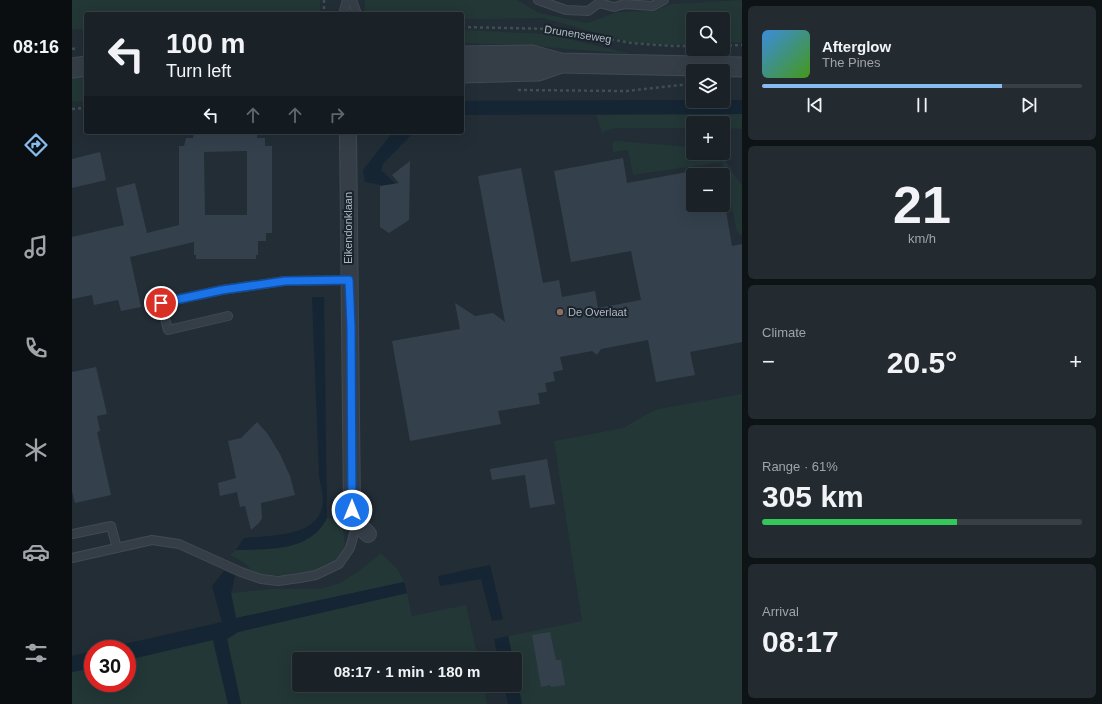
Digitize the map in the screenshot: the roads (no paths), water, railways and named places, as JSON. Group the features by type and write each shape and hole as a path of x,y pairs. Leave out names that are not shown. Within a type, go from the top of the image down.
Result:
{"street":[{"path":"464,56 532,55 561,63 742,67"},
{"path":"464,73 538,71 561,63"},
{"path":"72,68 84,66"},
{"name":"Eikendonklaan","path":"348,134 352,510 362,529"}],"lane":[{"path":"344,12 347,0"},
{"path":"352,0 356,12"},
{"path":"538,0 566,10 588,11 599,2 614,7 625,4 652,6 664,0"},
{"path":"228,316 168,330 161,303 222,290 285,281 349,280"},
{"path":"72,534 111,526 117,548"},
{"path":"72,558 152,540 179,544 241,572 261,579 278,581 316,575 339,564 362,529"}],"water":[{"path":"686,100 686,108 730,108 730,100 742,100 742,114 464,115 464,101"},
{"path":"391,134 412,134 383,164 381,170 397,185 385,198 381,185 365,182 363,170"},
{"path":"312,297 324,297 327,518 320,529 311,537 300,543 275,548 236,550 244,538 281,535 305,528 314,522 320,512 323,494 319,475"},
{"path":"490,565 503,619 492,621 481,579 440,586 438,576"},
{"path":"224,571 235,576 231,593 236,618 404,582 407,593 238,632 227,639 241,704 228,704 213,640 136,658 136,641 222,622 212,586"},
{"path":"508,636 511,652 497,652 494,639"},
{"path":"84,653 84,670 72,672 72,656"},
{"path":"505,692 519,692 522,704 508,704"}],"place":[{"name":"De Overlaat","path":"560,312"}]}
